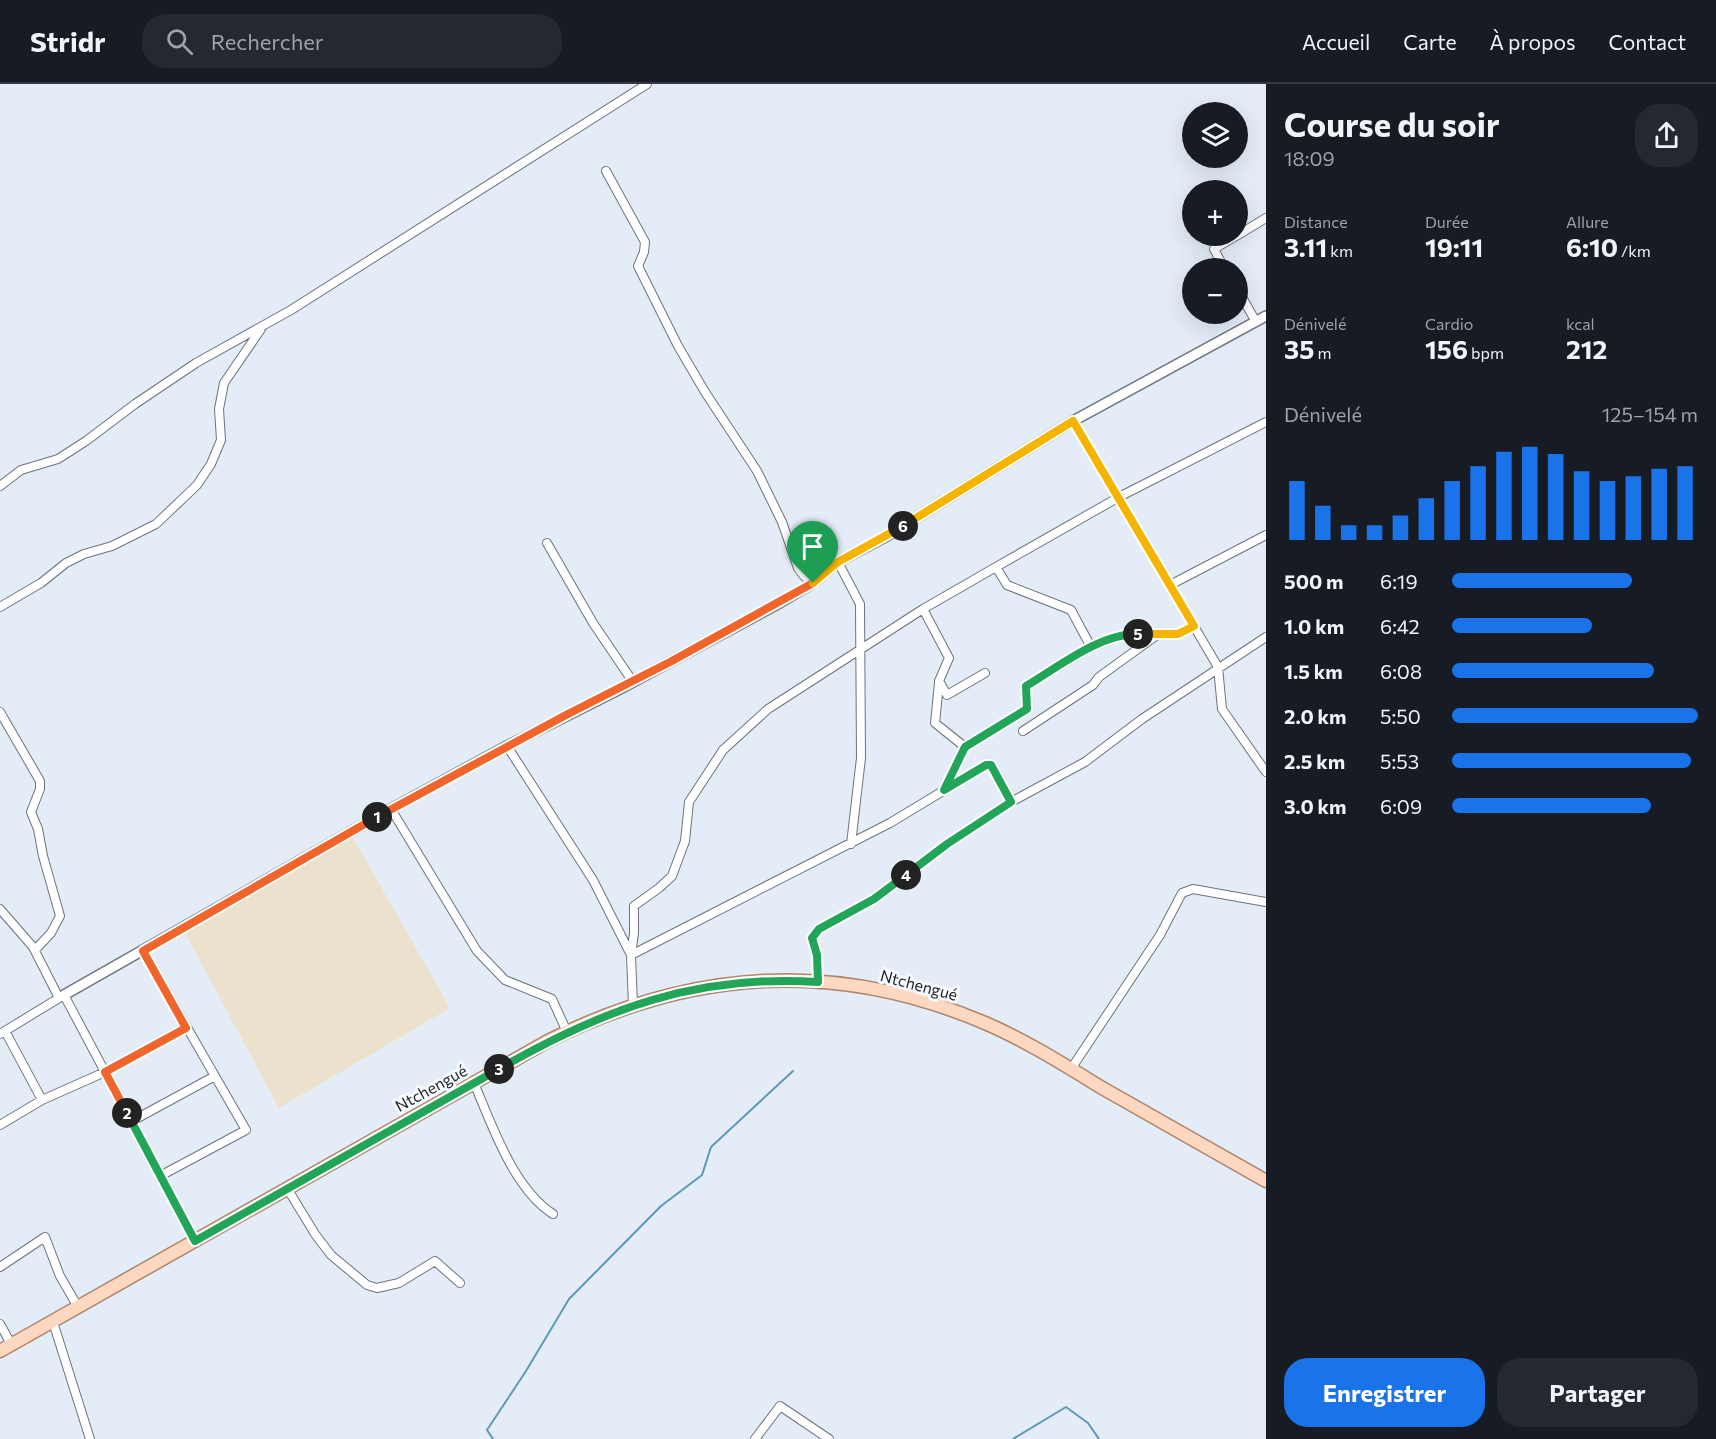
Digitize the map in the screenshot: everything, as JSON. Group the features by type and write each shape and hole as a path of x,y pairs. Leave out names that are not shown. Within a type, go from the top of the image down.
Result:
{"main road":[{"name":"Ntchengué","path":"6,1348 567,1032 633,1005 684,991 741,982 788,980 878,990 925,1001 954,1011 994,1027 1266,1181"}],"street":[{"path":"0,486 7,478 21,470 58,459 196,363 263,326 380,254 647,84"},
{"path":"606,171 645,242 644,252 638,266 678,346 757,471 782,522 798,568 813,583"},
{"path":"1248,229 1266,218"},
{"path":"1219,246 1214,249 1219,258"},
{"path":"1248,308 1256,322"},
{"path":"42,1100 2,1032 391,809 507,746 633,682 813,583 838,562 887,536 1073,421 1266,316"},
{"path":"0,607 41,583 66,563 84,554 112,546 156,524 197,485 211,464 221,440 219,409 224,382 263,326"},
{"path":"1073,421 1218,667 1222,709 1266,772"},
{"path":"633,1005 631,955 634,906 672,876 685,842 689,802 723,750 768,709 923,609 1119,497 1266,422"},
{"path":"1170,585 1266,535"},
{"path":"548,543 593,623 633,682"},
{"path":"838,562 860,604 861,758 851,844"},
{"path":"996,567 1007,585 1071,610 1092,647"},
{"path":"923,609 949,658 939,681 935,723 965,747"},
{"path":"944,790 965,747 1027,709 1026,686 1092,647 1122,634 1178,634 1194,626"},
{"path":"1023,731 1093,685 1099,676 1157,635"},
{"path":"818,982 817,955 812,938 819,929 874,899 947,844 1011,802 1085,762 1142,719 1266,637"},
{"path":"939,681 946,695 985,673"},
{"path":"0,712 40,781 40,789 31,812 38,829 60,916 51,933 35,950"},
{"path":"507,746 592,880 631,955"},
{"path":"631,955 851,844 986,765 991,765 1011,802"},
{"path":"391,809 477,951 505,980 552,999 567,1032"},
{"path":"1071,1069 1160,935 1182,893 1192,889 1266,902"},
{"path":"0,909 35,950 132,1121 195,1241"},
{"path":"143,951 246,1130 160,1176"},
{"path":"0,1125 42,1100 105,1072 186,1028"},
{"path":"132,1121 215,1076"},
{"path":"474,1083 504,1153 522,1183 553,1214"},
{"path":"287,1188 331,1256 367,1284 377,1288 399,1283 435,1261 460,1283"},
{"path":"0,1267 45,1237 60,1276 78,1307"},
{"path":"53,1322 90,1439"},
{"path":"0,1324 6,1348"},
{"path":"755,1439 780,1406 829,1439"}],"shaded area":[{"path":"352,836 450,1008 279,1108 185,933"}],"waterway":[{"path":"493,1439 487,1430 569,1299 661,1206 702,1175 711,1147 793,1071"},
{"path":"1013,1439 1066,1407 1088,1423 1099,1439"}],"route":[{"path":"1073,421 1194,626 1178,634 1122,634 1092,647 1026,686 1027,709 965,747 944,790 986,765 991,765 1011,802 947,844 874,899 814,933 812,938 817,955 818,982 763,980 722,984 663,996 610,1013 525,1054 195,1241 105,1072 186,1028 143,951 391,809 566,715 620,689 813,583 838,562 887,536 1073,421"}]}
